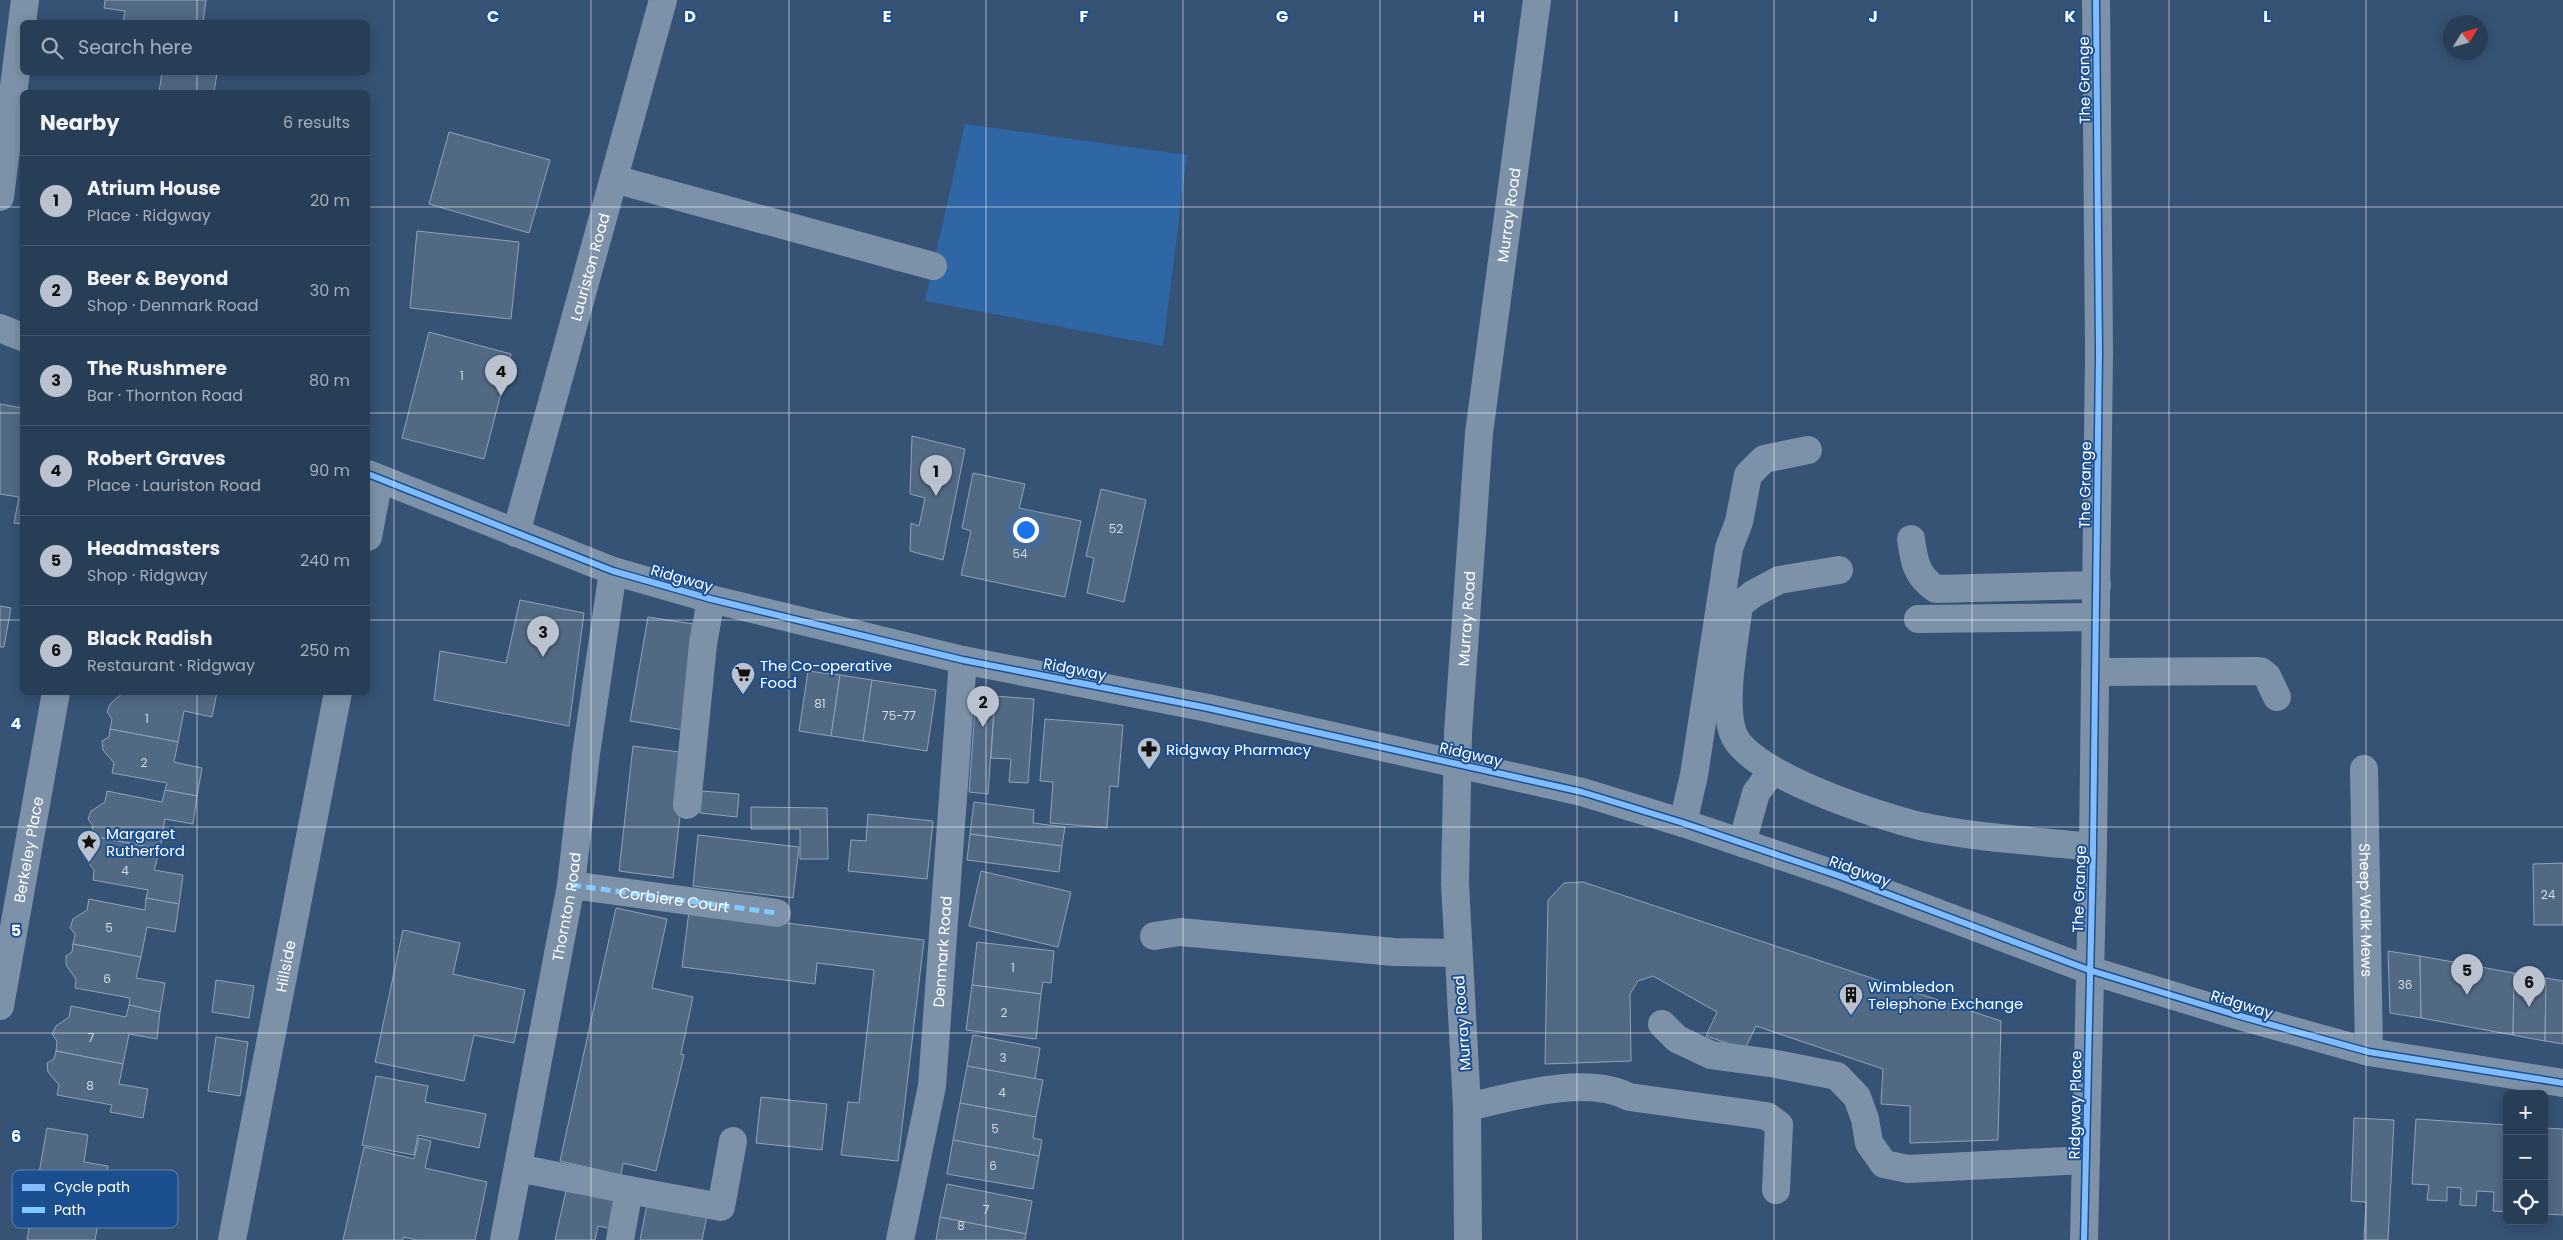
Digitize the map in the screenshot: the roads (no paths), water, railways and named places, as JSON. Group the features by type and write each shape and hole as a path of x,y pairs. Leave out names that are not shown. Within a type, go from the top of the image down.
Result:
{"street":[{"path":"22,20 25,0"},
{"name":"Lauriston Road","path":"516,533 662,0"},
{"name":"Murray Road","path":"1468,1240 1467,1107 1454,884 1458,764 1480,432 1537,0"},
{"name":"The Grange","path":"2089,970 2093,847 2100,353 2096,0"},
{"path":"0,197 20,39"},
{"path":"614,179 934,266"},
{"path":"0,328 20,336"},
{"path":"1683,823 1694,775 1729,548 1739,522 1748,475 1764,459 1808,450"},
{"path":"370,513 373,476"},
{"name":"Ridgway","path":"373,476 613,571 711,599 963,660 1208,708 1582,792 1683,823 1840,876 2089,970 2241,1017 2369,1052 2450,1067 2563,1083"},
{"path":"1911,539 1915,566 1924,581 1936,589 2096,585"},
{"path":"1839,570 1779,580 1753,594 1738,605 1728,710 1733,735 1750,755 1772,771 1832,798 1919,826 2093,847"},
{"name":"Thornton Road","path":"504,1240 571,885 586,754 613,571"},
{"path":"687,806 703,644 711,599"},
{"path":"1918,619 2096,617"},
{"name":"Denmark Road","path":"900,1240 932,1086 963,660"},
{"path":"2095,672 2260,671 2267,676 2278,697"},
{"name":"Berkeley Place","path":"0,1006 55,695"},
{"name":"Hillside","path":"232,1240 337,695"},
{"name":"Sheep Walk Mews","path":"2364,769 2369,1052"},
{"path":"1742,843 1756,793 1772,771"},
{"name":"Corbiere Court","path":"571,885 777,913"},
{"path":"1154,936 1180,932 1394,952 1458,953"},
{"name":"Ridgway Place","path":"2084,1240 2089,970"},
{"path":"1662,1024 1677,1039 1711,1055 1771,1063 1837,1076 1858,1097 1866,1119 1869,1143 1884,1164 1908,1169 2086,1160"},
{"path":"1467,1107 1554,1088 1615,1090 1629,1097 1767,1116 1779,1125 1776,1190"},
{"path":"518,1168 721,1207 733,1141"},
{"path":"620,1240 629,1190"}],"place":[{"name":"Robert Graves","path":"501,396"},
{"name":"Atrium House","path":"936,496"},
{"name":"The Rushmere","path":"543,657"},
{"name":"The Co-operative Food","path":"743,695"},
{"name":"Beer & Beyond","path":"983,727"},
{"name":"Ridgway Pharmacy","path":"1149,770"},
{"name":"Margaret Rutherford","path":"89,863"},
{"name":"Headmasters","path":"2467,995"},
{"name":"Black Radish","path":"2529,1007"},
{"name":"Wimbledon Telephone Exchange","path":"1851,1016"}]}
